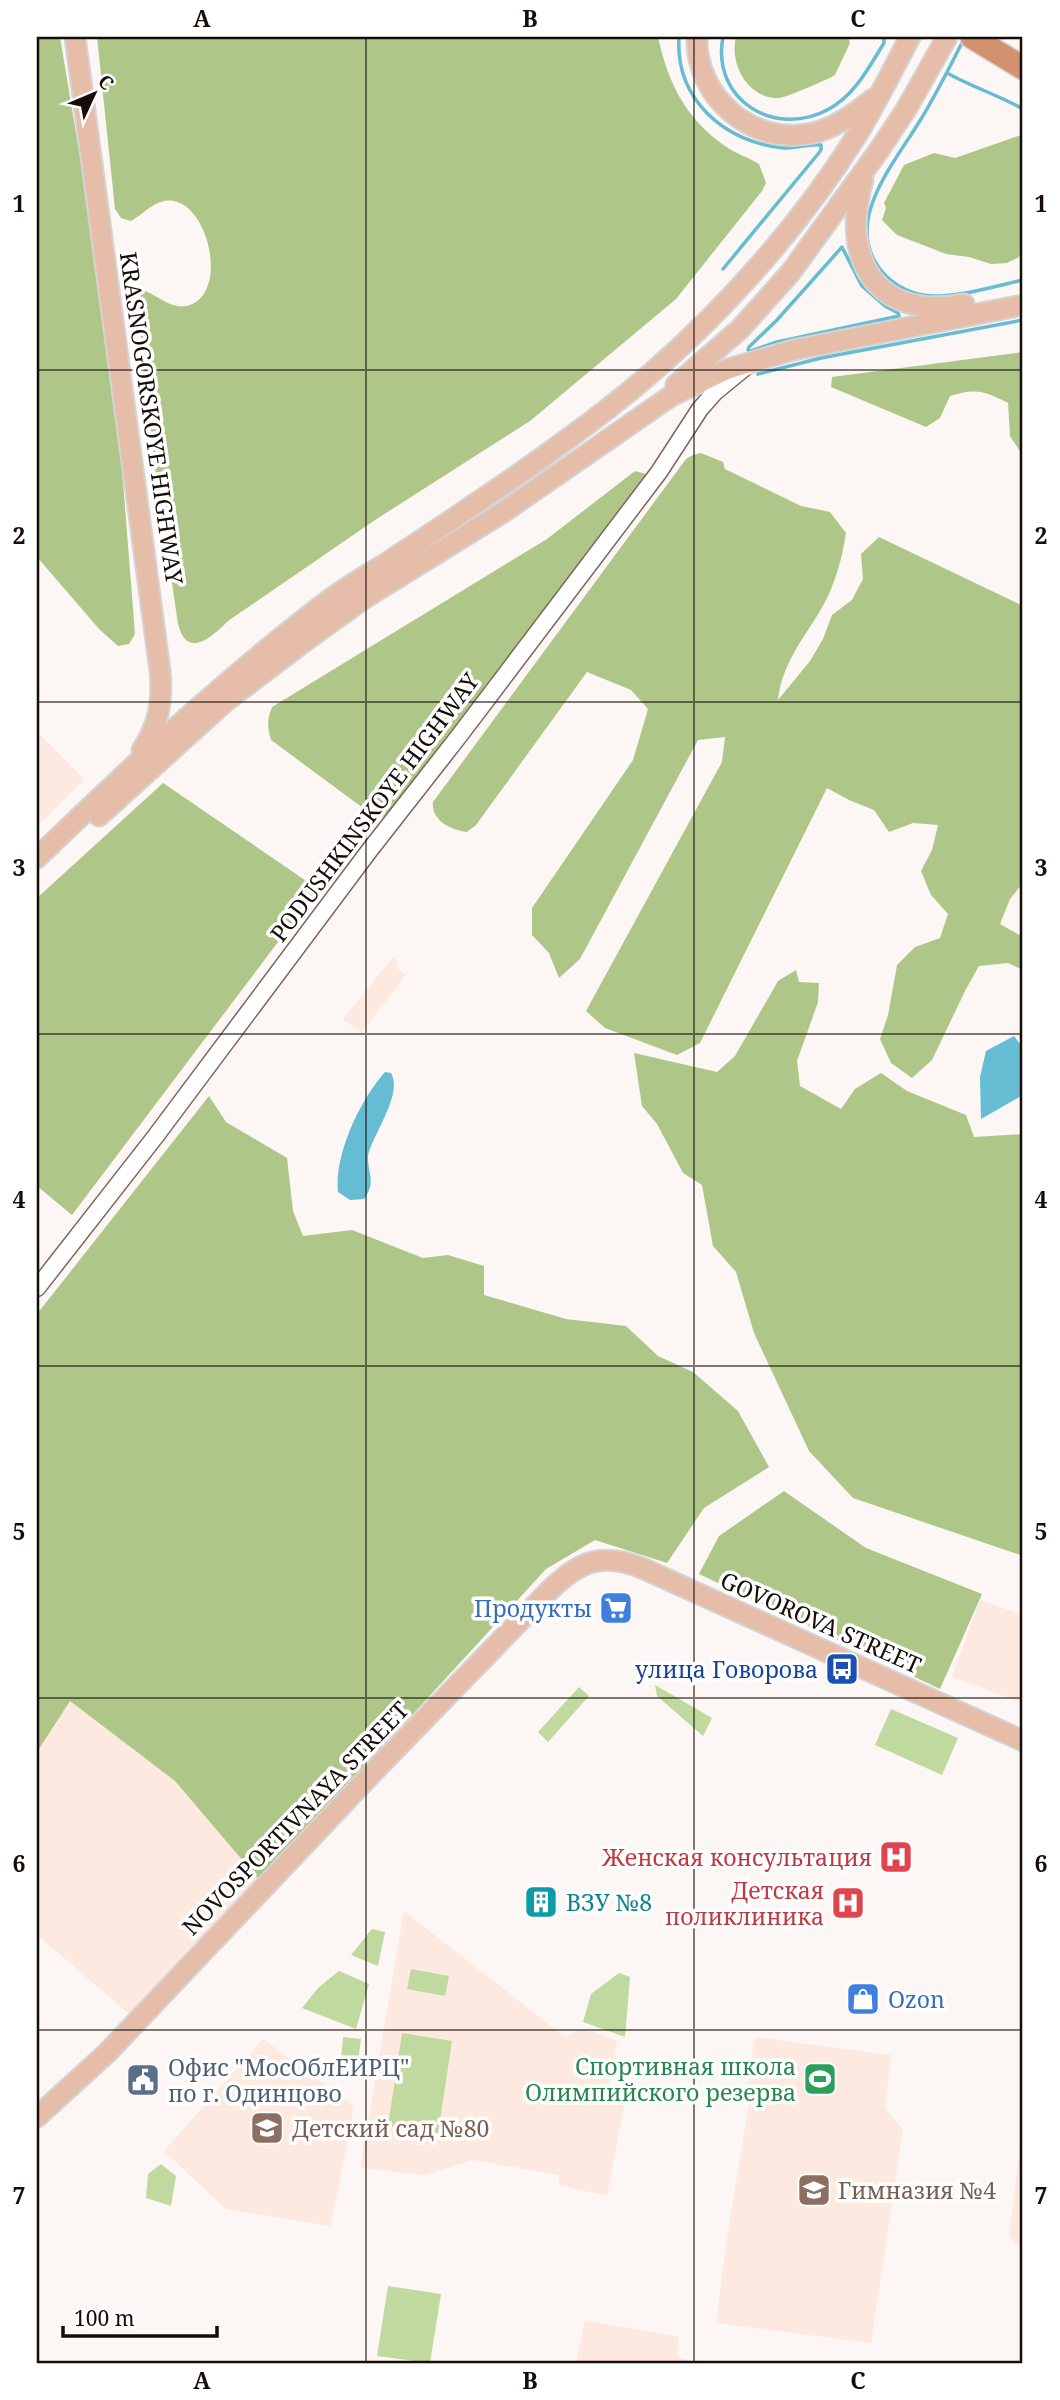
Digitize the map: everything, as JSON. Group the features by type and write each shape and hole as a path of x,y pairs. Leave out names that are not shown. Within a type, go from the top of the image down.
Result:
{"highway":[{"path":"972,37 1023,68"}],"main road":[{"name":"KRASNOGORSKOYE HIGHWAY","path":"75,37 161,679 159,712 151,736 108,790"},
{"path":"697,37 702,71 717,98 738,119 767,132 796,135 826,129 873,99 885,84"},
{"path":"37,858 211,694 327,602 516,476 656,369 722,305 804,210 855,139 910,37"},
{"path":"947,37 864,178 856,212 857,249 872,279 903,302 928,307 951,307 1023,292"},
{"path":"638,418 740,329 791,272 880,149"},
{"path":"37,873 250,682 365,598 505,512 671,396 754,360 818,344 1023,305"},
{"name":"GOVOROVA STREET","path":"595,1561 623,1561 642,1568 1023,1741"},
{"name":"NOVOSPORTIVNAYA STREET","path":"37,2117 108,2052 370,1774 554,1586 571,1572 595,1561"}],"street":[{"name":"PODUSHKINSKOYE HIGHWAY","path":"37,1288 626,516 659,472 700,409 715,392 754,360"}],"shaded area":[{"path":"37,732 84,779 37,826"},
{"path":"393,957 398,969 406,975 361,1033 343,1019"},
{"path":"980,1600 1023,1615 1023,1703 952,1677"},
{"path":"37,1628 69,1700 175,1781 260,1881 133,2017 37,1935"},
{"path":"404,1911 565,2037 584,2028 617,2041 608,2093 626,2096 607,2196 559,2185 559,2175 473,2160 424,2175 360,2168"},
{"name":"Гимназия №4","path":"755,2037 891,2055 885,2108 903,2130 871,2343 716,2323 749,2104 745,2098"},
{"name":"Детский сад №80","path":"263,2039 354,2106 331,2226 226,2209 164,2151"},
{"path":"1023,2123 1023,2249 1009,2236"},
{"path":"585,2320 679,2337 677,2357 690,2360 689,2363 576,2363"}],"green space":[{"path":"37,37 60,37 83,175 122,469 135,634 129,644 118,646 100,630 37,557"},
{"path":"97,37 658,37 673,85 689,112 725,146 759,164 766,183 676,299 530,421 375,520 228,621 208,638 194,643 187,641 178,624 154,461 137,300 141,290 180,306 200,299 208,285 211,267 209,247 202,228 192,213 179,203 159,202 131,221 121,218 115,209"},
{"path":"736,37 848,37 850,43 835,75 779,98 758,93 743,78 735,58"},
{"path":"1021,135 1023,247 1019,257 1007,263 991,264 946,254 897,235 882,220 886,208 884,203 904,165 934,153 955,158"},
{"path":"1023,352 1023,456 1010,436 1008,403 986,393 967,392 950,396 940,418 926,427 831,387 832,377"},
{"path":"701,453 723,462 725,469 801,506 830,512 846,533 833,583 825,602 788,664 778,700 810,661 823,639 832,615 852,600 863,579 861,554 879,537 1023,606 1023,883 1010,899 1000,924 1023,937 1023,970 1008,963 979,966 932,1060 912,1078 891,1063 880,1039 888,1015 897,965 915,947 940,938 948,914 931,895 921,871 932,850 938,825 913,823 889,832 874,810 827,788 700,1043 677,1055 605,1028 586,1011 722,762 725,737 698,740 580,959 559,978 549,953 532,935 532,908 633,760 648,709 631,690 587,672 476,825 467,832 455,829 443,823 433,809 433,802 686,459"},
{"path":"635,471 646,474 401,803 383,817 363,808 271,740 268,724 272,707 547,539"},
{"path":"163,783 318,889 72,1215 37,1186 37,898"},
{"path":"796,970 799,982 819,983 818,1002 797,1061 800,1086 841,1109 855,1089 881,1073 907,1091 966,1115 974,1137 1023,1134 1023,1556 853,1498 809,1451 754,1333 736,1272 713,1246 702,1185 683,1173 657,1124 642,1106 634,1053 717,1072 735,1056 778,981"},
{"path":"209,1096 226,1122 287,1158 293,1211 303,1236 352,1230 423,1258 448,1255 484,1266 484,1295 566,1319 626,1326 658,1356 693,1372 738,1411 769,1467 704,1508 667,1563 595,1540 546,1569 260,1881 175,1781 70,1701 37,1752 37,1314"},
{"path":"784,1491 866,1548 982,1594 940,1689 699,1574 719,1536"},
{"path":"655,1685 712,1718 703,1736 657,1696"},
{"path":"579,1687 589,1696 548,1742 538,1732"},
{"path":"891,1709 958,1738 942,1775 875,1745"},
{"path":"372,1929 385,1932 378,1966 351,1955"},
{"path":"411,1969 449,1976 445,1996 407,1989"},
{"path":"339,1971 369,1984 356,2029 302,2008 318,1988"},
{"path":"619,1973 630,1977 625,2037 583,2022 591,1994"},
{"path":"402,2033 452,2041 438,2134 388,2126"},
{"path":"343,2037 361,2039 357,2070 340,2069"},
{"path":"161,2164 176,2176 171,2206 146,2198 148,2174"},
{"path":"388,2286 441,2294 430,2363 377,2356"}],"water":[{"path":"1014,1036 1023,1048 1023,1095 981,1119 980,1077 986,1051"},
{"path":"385,1072 391,1073 393,1091 391,1102 368,1155 370,1187 364,1199 350,1200 338,1192 340,1162 358,1113"}],"waterway":[{"path":"679,37 685,80 707,114 723,127 761,144 783,148 821,145 818,154 723,269"},
{"path":"723,37 722,59 727,79 737,95 751,108 769,116 788,119 808,117 838,103 867,71 884,43 884,37"},
{"path":"964,39 921,119 875,195 867,237 872,257 886,276 904,289 918,294 960,294 1023,280"},
{"path":"947,73 1023,109"},
{"path":"842,247 862,286 899,316 748,350 842,247"},
{"path":"758,374 821,358 1023,320"}],"place":[{"name":"Продукты","path":"616,1608"},
{"name":"улица Говорова","path":"842,1669"},
{"name":"Женская консультация","path":"896,1857"},
{"name":"ВЗУ №8","path":"541,1902"},
{"name":"Детская поликлиника","path":"848,1903"},
{"name":"Ozon","path":"863,1999"},
{"name":"Спортивная школа Олимпийского резерва","path":"820,2079"},
{"name":"Офис \"МосОблЕИРЦ\" по г. Одинцово","path":"143,2080"},
{"name":"Детский сад №80","path":"267,2128"},
{"name":"Гимназия №4","path":"814,2190"}]}
